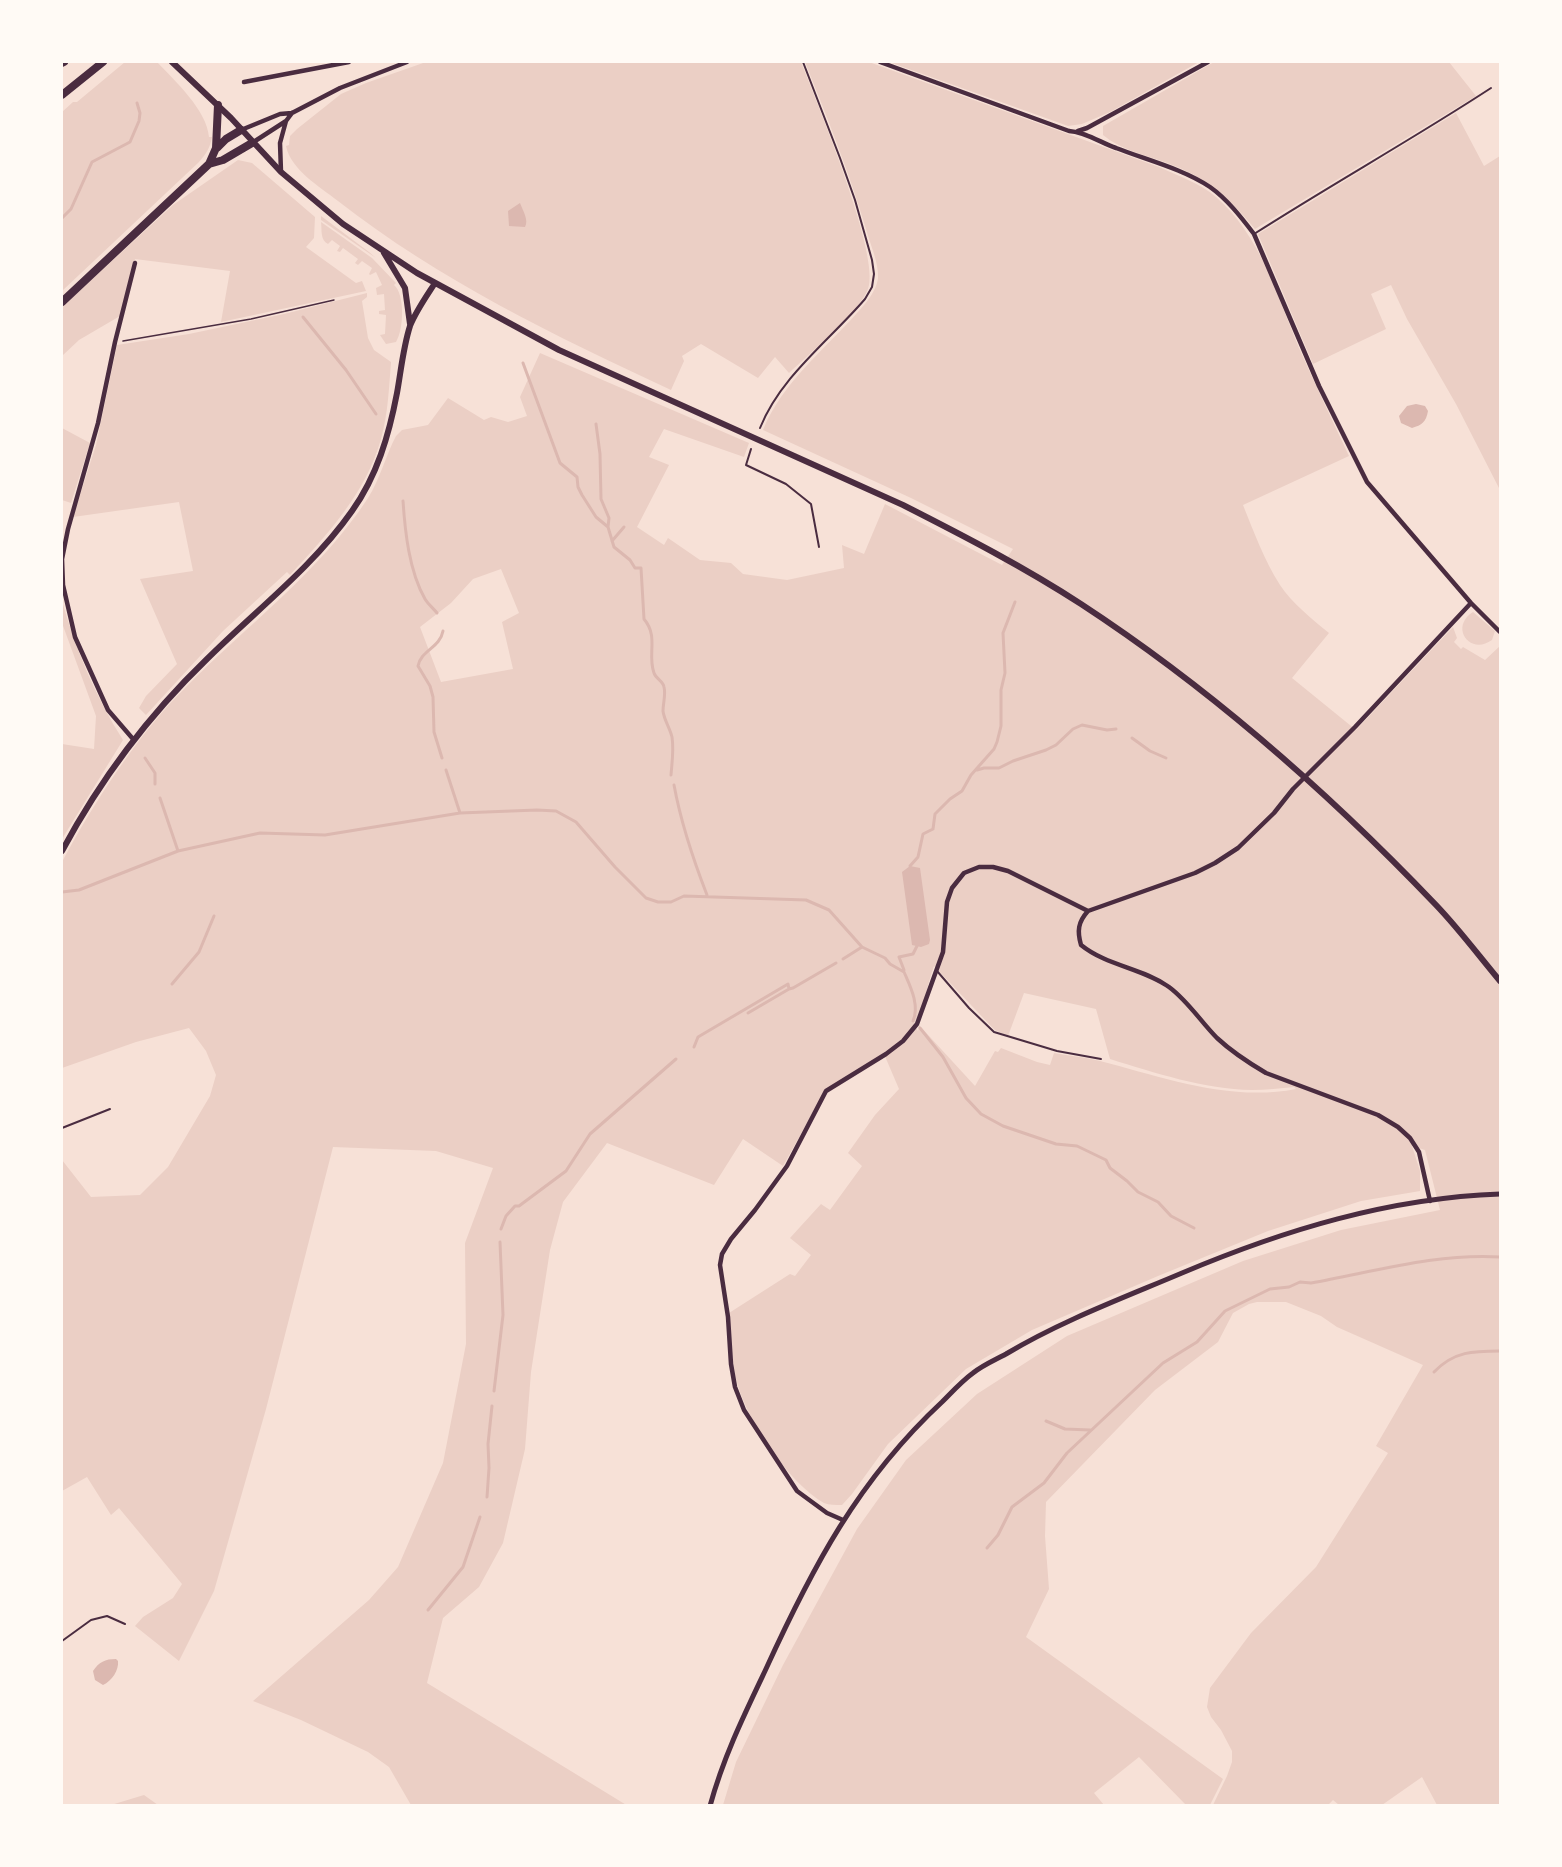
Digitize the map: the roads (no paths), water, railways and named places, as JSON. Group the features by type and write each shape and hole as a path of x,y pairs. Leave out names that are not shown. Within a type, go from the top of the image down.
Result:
{"highway":[{"path":"62,95 103,62"},
{"path":"62,302 209,164 216,148 218,105"},
{"path":"216,148 241,130"},
{"path":"209,164 223,160 252,143"}],"main road":[{"path":"172,62 218,105 281,172 344,224 435,283 569,355 903,505 978,544 1080,603 1125,634 1191,682 1340,810 1437,907 1500,981"},
{"path":"382,250 405,288 411,326"},
{"path":"62,851 100,786 133,739 204,661 281,590 330,539 353,510 370,482 387,438 411,326 435,283"}],"street":[{"path":"244,82 349,62"},
{"path":"241,130 280,114 292,113 340,88 407,62"},
{"path":"880,62 1069,131 1087,128 1208,62"},
{"path":"252,143 286,121 292,113"},
{"path":"281,172 280,143 286,121"},
{"path":"1077,131 1207,185 1239,214 1254,234 1319,386 1367,482 1471,603 1500,632"},
{"path":"133,739 108,710 98,691 75,637 63,585 64,543 93,445 135,263"},
{"path":"1430,1201 1419,1152 1410,1138 1398,1127 1378,1115 1274,1077 1249,1063 1216,1037 1169,987 1144,974 1098,957 1081,945 1078,928 1088,911 1177,880 1215,863 1238,848 1274,813 1293,789 1471,603"},
{"path":"843,1520 827,1513 797,1491 744,1410 730,1364 728,1317 720,1265 722,1254 730,1239 755,1210 787,1166 826,1091 886,1054 903,1041 917,1024 943,952 947,902 952,888 964,873 979,867 993,867 1008,871 1088,911"},
{"path":"710,1806 721,1767 789,1619 843,1520 883,1463 919,1423 973,1373 1037,1335 1207,1262 1266,1240 1359,1213 1430,1201 1500,1194"}],"lane":[{"path":"760,428 765,416 798,369 865,299 872,287 874,274 855,200 803,62"},
{"path":"1254,234 1333,183 1434,125 1491,88"},
{"path":"751,449 746,465 786,484 811,504 819,547"},
{"path":"937,971 969,1008 994,1032 1057,1052 1101,1059"},
{"path":"62,1128 110,1109"},
{"path":"62,1641 91,1620 107,1616 125,1624"}],"waterway":[{"path":"62,218 71,209 92,162 130,142 139,121 140,113 137,103"},
{"path":"303,317 346,370 376,414"},
{"path":"523,363 560,463 577,477 582,495 596,517 608,527 614,547 630,560 635,568 641,568 644,619 652,639 652,666 655,675 664,687 663,711 672,737 671,775"},
{"path":"596,424 600,454 601,499 609,518 608,527"},
{"path":"403,501 407,538 415,576 425,599 437,613"},
{"path":"612,541 624,527"},
{"path":"910,866 918,857 923,834 933,829 935,814 962,791 971,775 994,749 997,742 1001,726 1001,690 1005,673 1003,633 1015,602"},
{"path":"442,758 434,732 433,697 430,686 418,666 423,656 441,637 443,631"},
{"path":"977,770 999,768 1046,750 1056,745 1073,729 1082,725 1107,730 1116,729"},
{"path":"1132,738 1150,751 1166,758"},
{"path":"145,758 155,773 155,784"},
{"path":"446,770 460,813"},
{"path":"674,785 688,841 707,895"},
{"path":"160,798 178,851"},
{"path":"62,892 79,890 178,851 260,833 325,835 460,813 556,811 576,822 615,867 646,898 658,902 671,902 684,896 806,900 829,910 862,947 885,958 890,964 904,972 915,1002 913,1021"},
{"path":"172,984 199,952 214,916"},
{"path":"904,970 899,957 913,954 917,946"},
{"path":"843,959 862,947"},
{"path":"694,1047 698,1037 788,984 789,989 793,988 836,963"},
{"path":"748,1013 789,989"},
{"path":"920,1028 943,1057 966,1098 981,1114 1003,1126 1056,1144 1077,1146 1106,1160 1110,1168 1138,1192 1158,1202 1171,1216 1194,1228"},
{"path":"501,1229 506,1216 515,1206 519,1206 566,1171 590,1134 676,1059"},
{"path":"494,1391 503,1315 500,1242"},
{"path":"987,1548 998,1535 1012,1507 1044,1483 1067,1453 1163,1363 1197,1342 1225,1311 1270,1289 1289,1287 1300,1282 1311,1283 1405,1264 1453,1258 1500,1257"},
{"path":"1434,1372 1457,1356 1473,1352 1500,1351"},
{"path":"487,1497 488,1444 492,1406"},
{"path":"1046,1421 1065,1429 1090,1430"},
{"path":"428,1610 463,1567 480,1517"}]}
